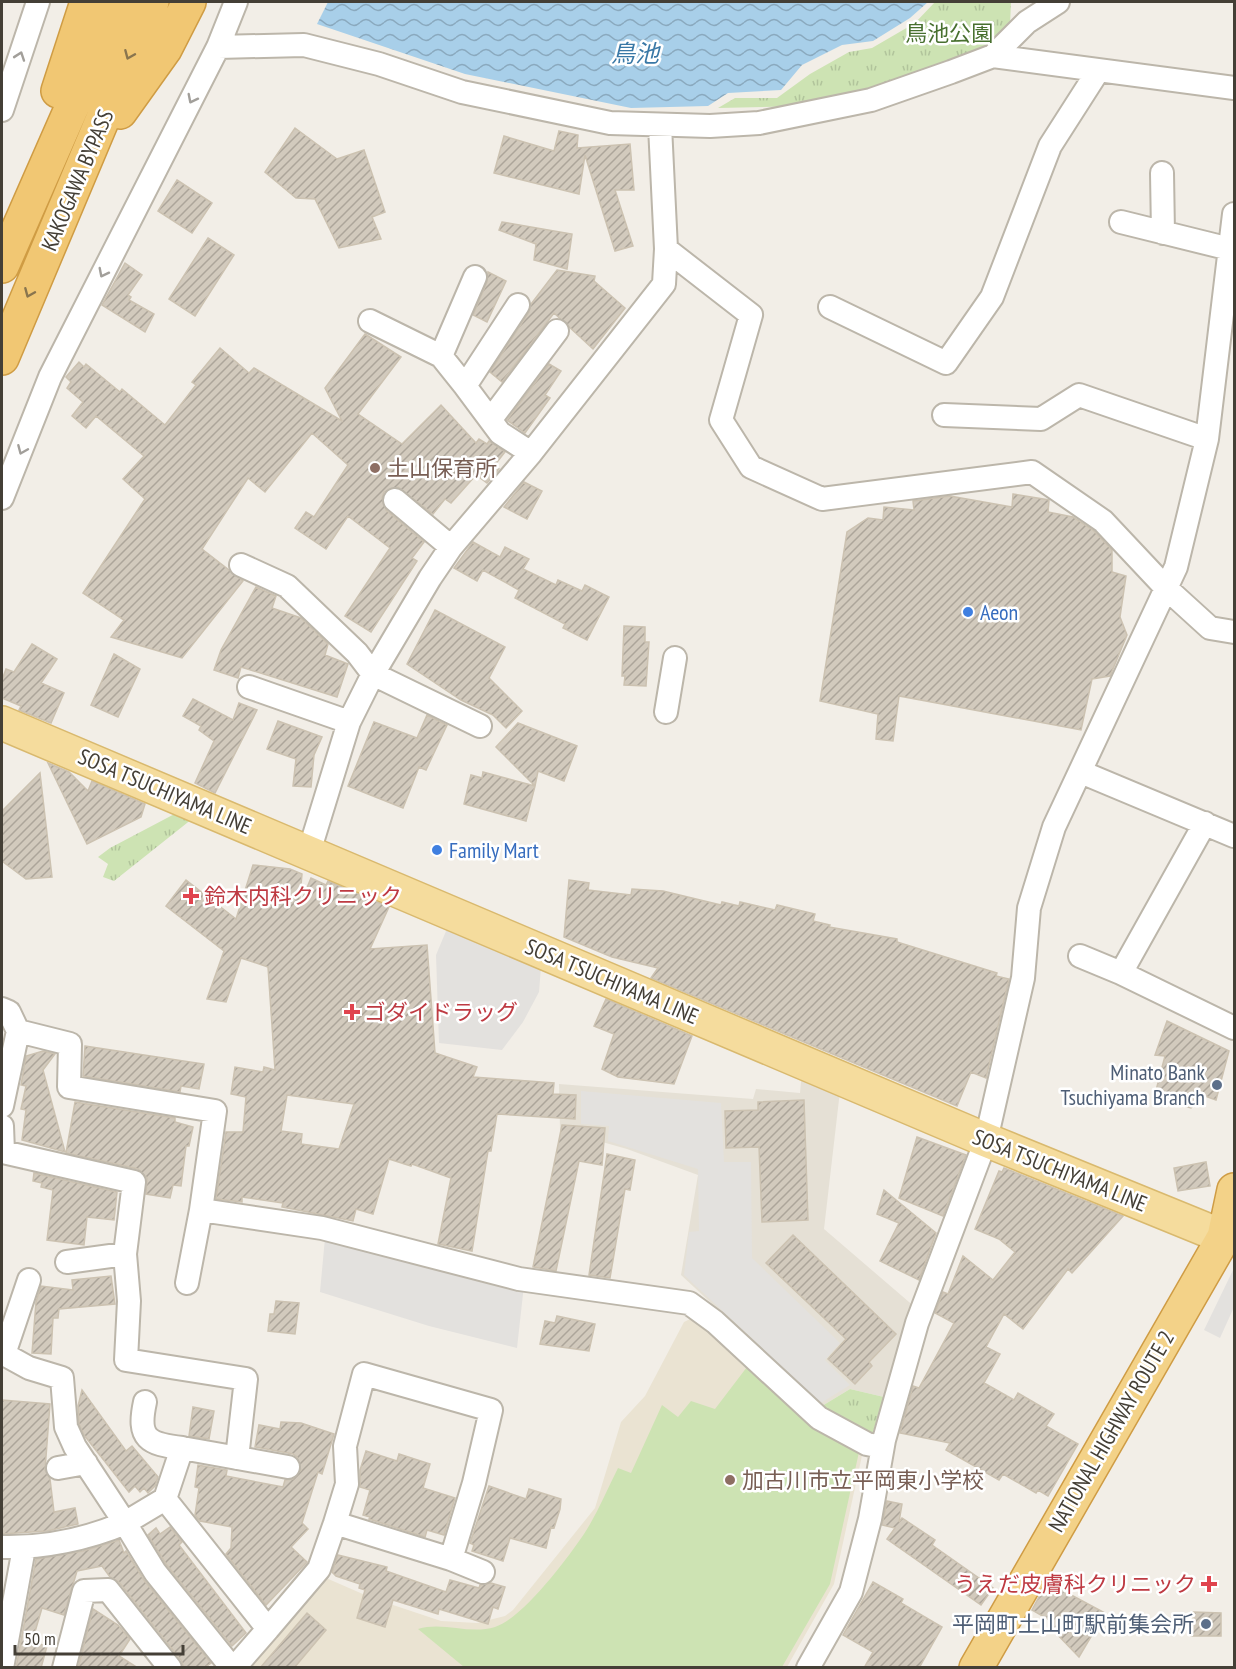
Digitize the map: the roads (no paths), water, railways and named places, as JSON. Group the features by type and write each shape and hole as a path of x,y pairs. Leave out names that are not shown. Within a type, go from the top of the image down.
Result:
{"highway":[{"path":"23,214 63,74 87,2"},
{"name":"KAKOGAWA BYPASS","path":"2,266 118,2"},
{"name":"KAKOGAWA BYPASS","path":"2,358 152,2"},
{"path":"85,160 165,49 189,2"},
{"name":"NATIONAL HIGHWAY ROUTE 2","path":"976,1668 1224,1237 1234,1190"}],"main road":[{"name":"SOSA TSUCHIYAMA LINE","path":"2,723 986,1140 1224,1237"}],"street":[{"path":"2,110 38,2"},
{"path":"2,498 50,377 218,47 236,2"},
{"path":"218,47 304,45 379,64 462,92 610,123 710,126 759,123 871,100 993,56 1027,22 1058,2"},
{"path":"993,56 1234,88"},
{"path":"830,307 946,363 992,297 1050,146 1098,71"},
{"path":"309,852 349,722 373,674 451,547 531,453 664,284 666,249 660,126"},
{"path":"1162,173 1163,233"},
{"path":"808,1668 852,1592 870,1520 882,1448 922,1309 986,1140 1023,978 1029,908 1054,826 1176,567 1207,439 1234,214"},
{"path":"1121,222 1230,249"},
{"path":"666,249 751,315 721,420 751,467 822,499 1032,472 1103,520 1166,588 1210,628 1234,632"},
{"path":"441,356 476,277"},
{"path":"465,386 518,305"},
{"path":"370,321 441,356 491,418 500,433 531,453"},
{"path":"491,418 557,331"},
{"path":"944,415 1041,419 1079,395 1207,439"},
{"path":"395,500 451,547"},
{"path":"241,565 287,586 357,653 373,674 480,726"},
{"path":"666,712 675,658"},
{"path":"249,687 349,722"},
{"path":"1081,772 1234,836"},
{"path":"1121,973 1205,823"},
{"path":"1080,956 1121,973 1234,1028"},
{"path":"2,1009 9,1012 18,1030 2,1106"},
{"path":"18,1030 70,1044 69,1087 215,1111 201,1210 187,1283"},
{"path":"2,1126 3,1152 134,1182 125,1254 129,1301 126,1360 246,1379 237,1458"},
{"path":"201,1210 322,1228 519,1279 689,1303 715,1322 819,1418 867,1444 882,1448"},
{"path":"67,1262 125,1254"},
{"path":"30,1280 3,1353 29,1368 62,1378 66,1427 86,1463 155,1572 233,1668 319,1569 347,1484 345,1446 363,1374 491,1410 474,1483 451,1559"},
{"path":"145,1402 141,1422 144,1433 157,1446 182,1448 288,1467"},
{"path":"2,1547 24,1548 98,1534 125,1523 165,1499 182,1448"},
{"path":"58,1468 86,1463"},
{"path":"165,1499 268,1629"},
{"path":"335,1523 451,1559 483,1572"},
{"path":"2,1668 24,1548"},
{"path":"64,1668 84,1591 108,1590 170,1668"}],"water":[{"name":"鳥池","path":"328,2 928,2 910,18 873,41 842,45 802,65 781,90 728,93 708,106 631,108 465,74 317,24"}],"place":[{"name":"土山保育所","path":"375,468"},
{"name":"Aeon","path":"968,612"},
{"name":"Family Mart","path":"437,850"},
{"name":"鈴木内科クリニック","path":"191,896"},
{"name":"ゴダイドラッグ","path":"352,1012"},
{"name":"Minato Bank Tsuchiyama Branch","path":"1217,1085"},
{"name":"加古川市立平岡東小学校","path":"730,1480"},
{"name":"うえだ皮膚科クリニック","path":"1209,1584"},
{"name":"平岡町土山町駅前集会所","path":"1206,1624"}],"park label":[{"name":"鳥池公園","path":"949,33"}]}
